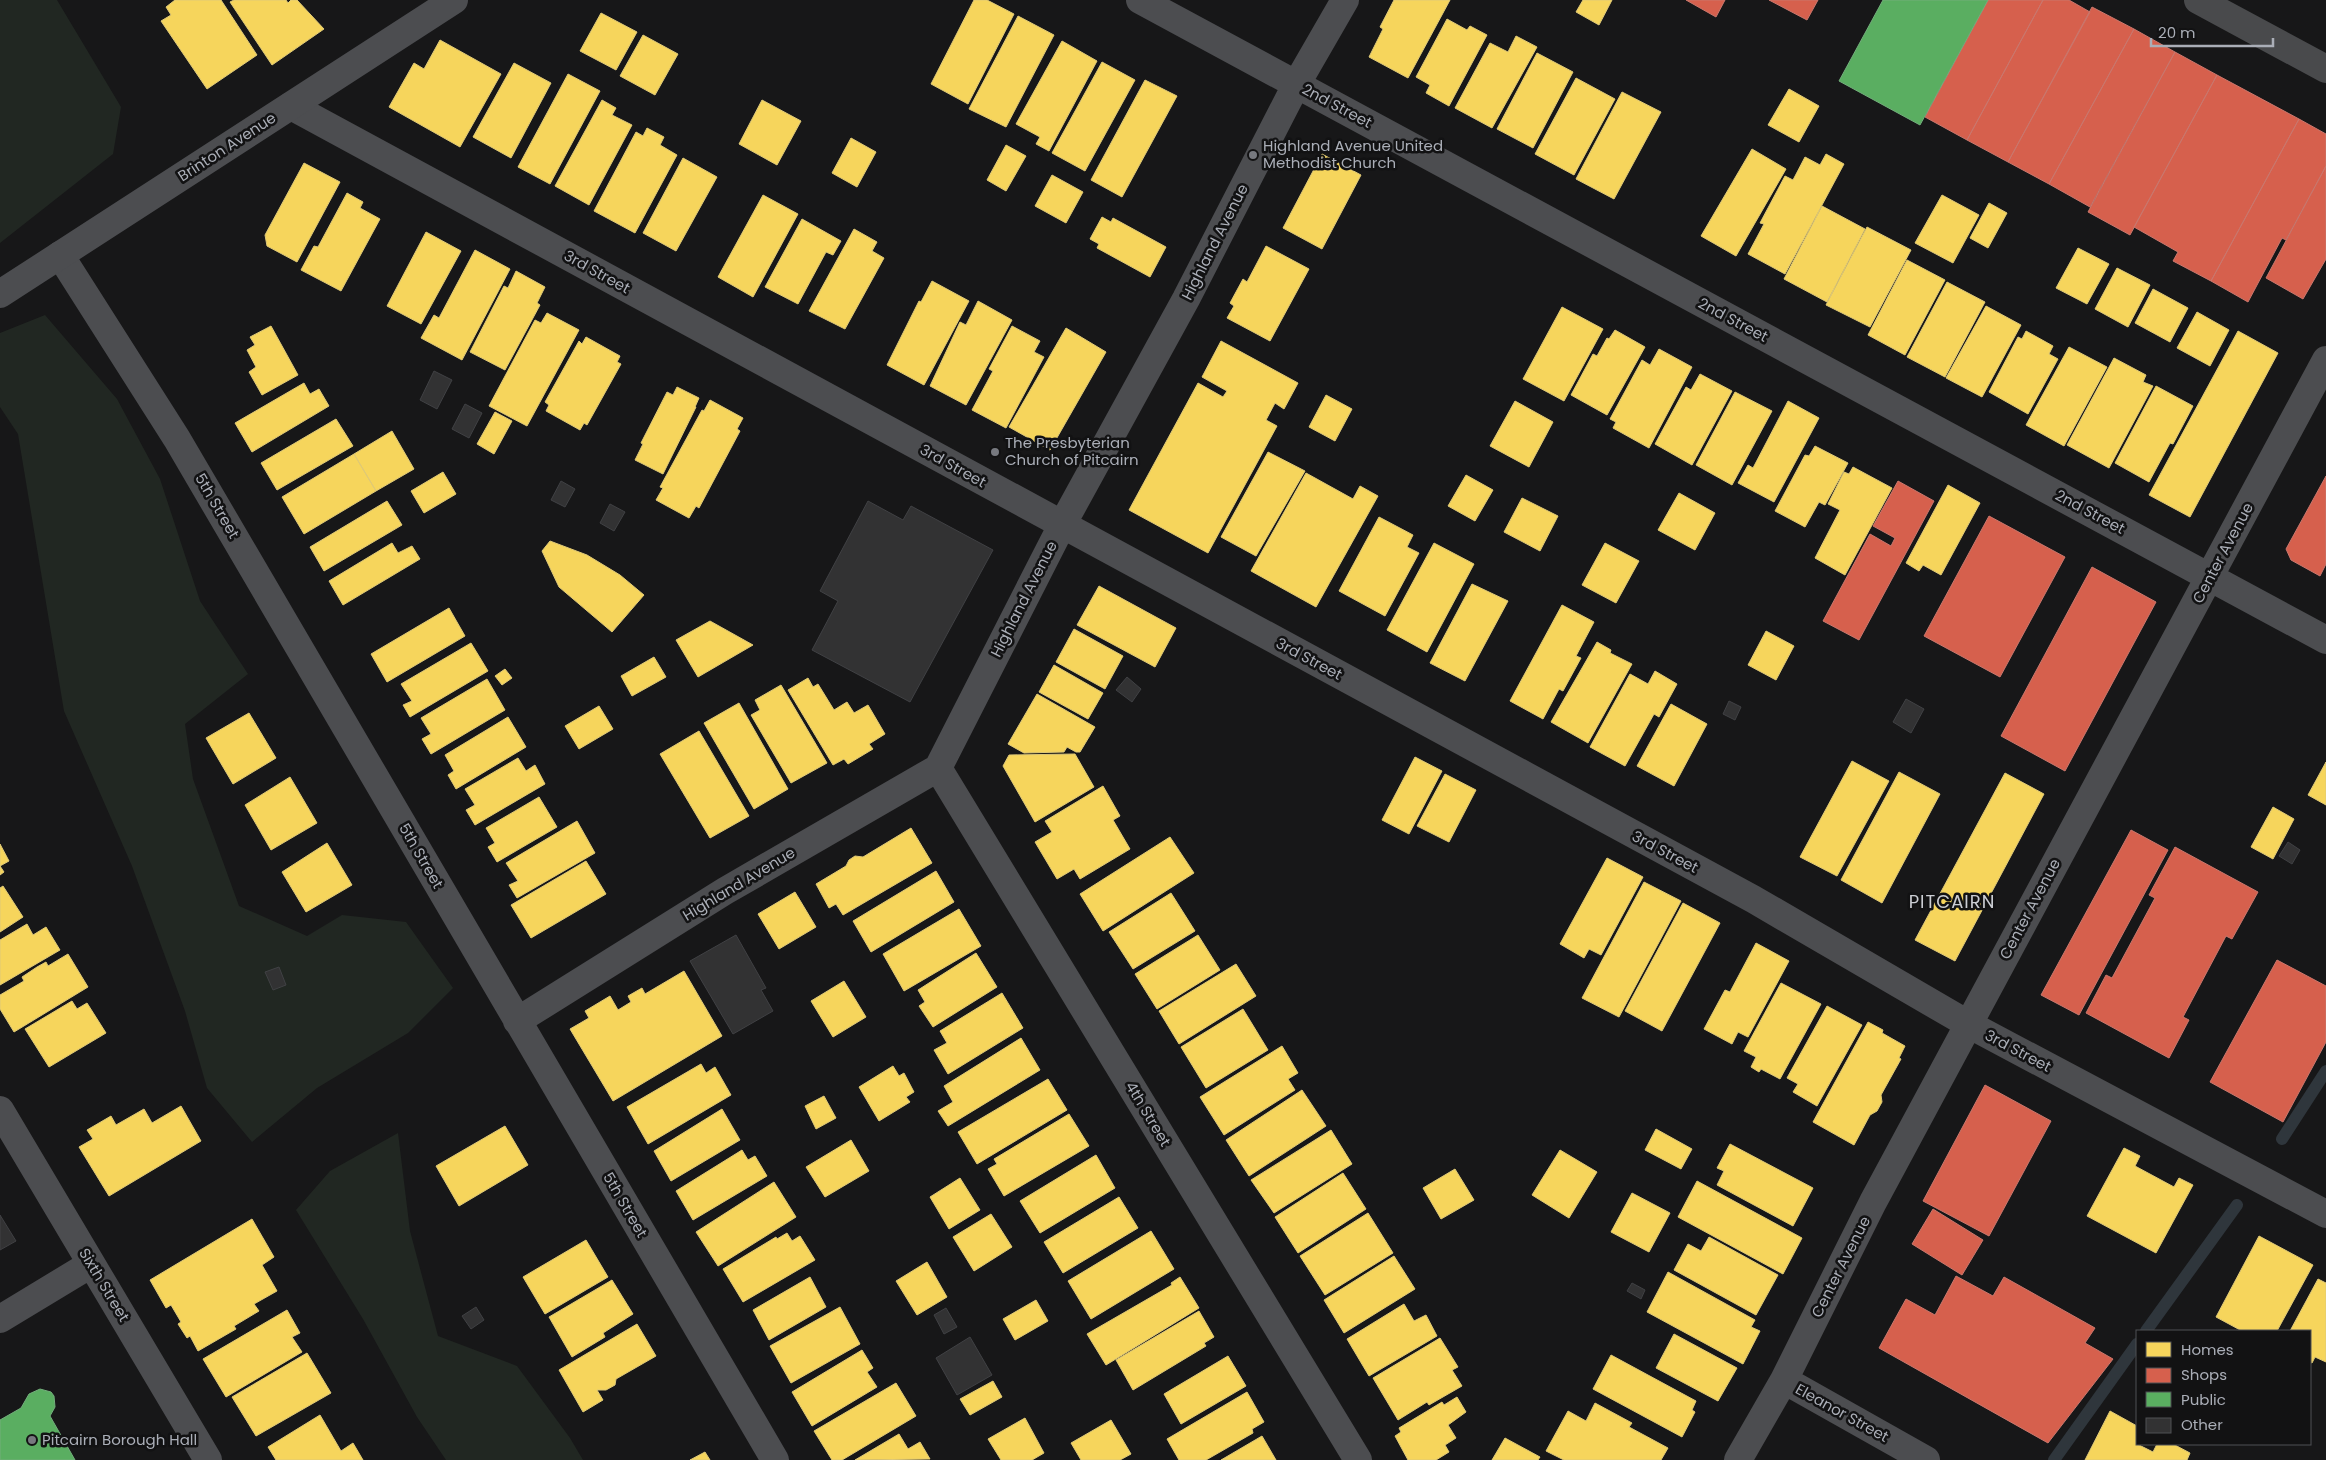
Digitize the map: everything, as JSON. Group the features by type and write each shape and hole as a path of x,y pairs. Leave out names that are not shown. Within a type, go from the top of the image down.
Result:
{"main road":[{"path":"2198,0 2326,69"}],"street":[{"name":"Brinton Avenue","path":"0,294 454,0"},
{"name":"2nd Street","path":"1140,0 2326,640"},
{"name":"Highland Avenue","path":"517,1021 725,891 938,768 1062,525 1186,299 1296,85 1345,0"},
{"name":"3rd Street","path":"291,106 1753,900 1968,1024 2326,1214"},
{"name":"5th Street","path":"60,255 178,439 517,1021 776,1460"},
{"name":"Center Avenue","path":"1738,1460 1784,1380 1873,1202 2326,360"},
{"name":"4th Street","path":"938,768 1358,1460"},
{"name":"Sixth Street","path":"0,1110 208,1460"},
{"path":"0,1319 92,1264"},
{"name":"Eleanor Street","path":"1784,1380 1926,1460"}],"shaded area":[{"path":"0,0 57,0 121,107 113,154 0,243"},
{"path":"45,315 117,399 160,479 200,601 248,674 185,724 193,779 239,906 307,936 342,915 406,922 453,988 408,1033 317,1088 252,1142 207,1088 185,1011 132,866 64,711 18,434 0,407 0,333"},
{"path":"398,1133 410,1231 438,1336 517,1366 570,1438 583,1460 446,1460 417,1417 363,1319 296,1210 330,1171"}],"building: Homes":[{"path":"175,0 221,0 257,55 207,89 161,21 171,15 166,7"},
{"path":"234,0 286,0 288,3 291,0 297,0 324,29 272,65 230,2"},
{"path":"974,0 987,0 1014,14 968,104 931,84"},
{"path":"1394,0 1450,0 1408,78 1369,57 1383,29 1380,27"},
{"path":"1583,0 1612,0 1599,25 1576,12"},
{"path":"601,13 637,32 616,70 580,51"},
{"path":"1018,16 1054,35 1006,127 969,109"},
{"path":"1447,19 1467,30 1470,26 1487,35 1449,106 1426,93 1430,85 1416,77"},
{"path":"643,35 678,54 655,95 620,76"},
{"path":"1516,36 1537,47 1492,128 1455,108 1490,43 1508,52"},
{"path":"440,40 501,74 460,147 389,107 414,63 424,69"},
{"path":"1062,41 1097,61 1049,151 1036,144 1040,137 1016,124"},
{"path":"1537,53 1573,72 1533,148 1497,129"},
{"path":"1102,62 1135,80 1085,171 1052,153"},
{"path":"514,63 551,83 511,158 473,137"},
{"path":"568,74 600,91 550,184 518,167"},
{"path":"1576,78 1615,99 1574,175 1535,154"},
{"path":"1145,80 1177,96 1122,197 1091,180"},
{"path":"1789,89 1819,106 1799,142 1768,125"},
{"path":"1622,92 1661,112 1614,199 1576,179"},
{"path":"602,100 616,108 612,115 632,125 589,205 555,186"},
{"path":"762,100 801,121 777,165 739,144"},
{"path":"647,128 664,137 660,145 677,155 635,233 594,211 636,132 643,136"},
{"path":"851,138 876,152 857,187 832,173"},
{"path":"1006,145 1026,156 1006,191 987,180"},
{"path":"1752,149 1786,169 1736,256 1701,236"},
{"path":"1322,154 1361,175 1322,249 1283,228"},
{"path":"1826,154 1844,164 1785,274 1748,254 1764,224 1760,223 1785,176 1793,180 1805,157 1820,165"},
{"path":"683,158 717,177 676,251 643,233"},
{"path":"304,163 340,182 297,262 267,246 265,235"},
{"path":"1052,175 1083,192 1066,223 1035,206"},
{"path":"347,193 363,202 360,208 380,219 341,291 301,270 314,246 318,247"},
{"path":"763,195 798,214 753,297 718,277"},
{"path":"1942,195 1979,215 1953,263 1915,243"},
{"path":"1989,203 2007,213 1988,248 1970,238"},
{"path":"1822,206 1865,229 1827,302 1784,279"},
{"path":"1102,217 1111,222 1113,218 1166,247 1150,277 1097,248 1099,244 1090,239"},
{"path":"802,219 841,241 833,255 826,252 798,304 765,287"},
{"path":"1867,227 1911,250 1870,327 1826,305"},
{"path":"854,229 877,242 872,251 884,258 845,329 809,311"},
{"path":"426,232 461,251 421,324 387,306"},
{"path":"1266,246 1309,269 1270,341 1227,318 1234,306 1230,303 1243,279 1247,282"},
{"path":"2078,248 2109,264 2087,304 2056,288"},
{"path":"475,250 510,269 462,360 421,338 434,315 439,318"},
{"path":"1907,260 1945,280 1905,355 1868,335"},
{"path":"2117,268 2150,285 2128,327 2095,309"},
{"path":"516,271 545,287 537,303 540,305 505,370 470,352 504,286 508,288"},
{"path":"932,281 969,301 924,385 887,365 919,301 921,302"},
{"path":"1947,282 1985,302 1945,377 1907,357"},
{"path":"2153,289 2188,308 2170,342 2135,323"},
{"path":"978,301 1012,320 966,405 930,386 960,322 966,325"},
{"path":"1986,306 2021,325 1982,397 1946,378"},
{"path":"1562,307 1603,329 1564,401 1523,379"},
{"path":"2197,312 2229,330 2210,366 2177,348"},
{"path":"547,313 579,330 527,426 489,406 535,320 541,323"},
{"path":"271,326 298,375 262,395 249,372 256,367 247,350 255,345 250,337"},
{"path":"1012,326 1040,341 1034,352 1044,357 1006,428 972,410 993,371 989,369"},
{"path":"1066,328 1106,352 1050,450 1009,427"},
{"path":"1615,330 1645,347 1607,415 1571,395 1593,354 1597,356 1607,338 1609,339"},
{"path":"2026,331 2053,346 2049,354 2058,359 2028,414 1989,392 2018,337 2022,339"},
{"path":"2238,331 2278,353 2190,517 2149,495"},
{"path":"586,337 620,356 617,362 621,364 587,425 584,423 580,430 546,411 549,405 545,402 579,341 582,344"},
{"path":"1221,341 1298,383 1284,409 1275,403 1266,420 1277,426 1208,553 1129,510 1198,383 1223,397 1227,391 1202,377"},
{"path":"2069,347 2107,367 2064,446 2026,425"},
{"path":"1659,349 1692,367 1649,448 1613,428 1616,422 1610,419 1642,360 1650,365"},
{"path":"2114,358 2146,375 2143,382 2153,386 2109,468 2067,445"},
{"path":"1700,374 1732,391 1692,465 1655,444 1686,387 1691,390"},
{"path":"304,383 310,394 319,389 329,406 252,452 235,423"},
{"path":"2156,386 2193,406 2173,444 2170,443 2149,482 2115,463"},
{"path":"677,387 699,398 663,474 635,460 643,444 641,443 667,392 673,395"},
{"path":"1735,392 1772,411 1732,485 1696,465"},
{"path":"1326,395 1352,409 1335,441 1309,427"},
{"path":"710,400 743,418 737,429 740,431 699,508 696,506 689,518 656,500 663,488 660,487 702,410 704,411"},
{"path":"1515,401 1553,422 1529,467 1490,446"},
{"path":"1788,401 1819,418 1774,502 1738,483 1748,465 1753,468"},
{"path":"495,412 512,421 494,454 477,444"},
{"path":"336,419 353,446 277,490 261,463"},
{"path":"392,431 414,469 376,491 354,454"},
{"path":"1815,446 1848,463 1825,505 1819,502 1805,527 1775,511 1805,455 1809,456"},
{"path":"1268,452 1305,471 1256,556 1221,537"},
{"path":"354,454 376,491 304,534 282,497"},
{"path":"1853,467 1892,488 1845,575 1815,558 1840,510 1828,504 1844,472 1849,474"},
{"path":"443,472 456,494 424,513 411,491"},
{"path":"1306,473 1353,499 1360,486 1378,496 1316,607 1251,571"},
{"path":"1466,475 1493,490 1475,521 1448,506"},
{"path":"1948,485 1980,503 1941,575 1923,565 1919,571 1906,563"},
{"path":"1679,493 1715,513 1695,550 1658,530"},
{"path":"1522,498 1558,516 1540,551 1504,532"},
{"path":"387,501 402,525 324,571 310,547"},
{"path":"1379,517 1413,535 1407,547 1419,553 1385,616 1339,591"},
{"path":"550,541 587,555 620,575 644,595 612,632 559,587 542,551"},
{"path":"392,543 398,553 412,546 420,559 343,605 329,581"},
{"path":"1434,543 1474,564 1427,652 1387,630"},
{"path":"1605,543 1639,561 1616,603 1582,585"},
{"path":"1472,584 1508,601 1465,681 1430,663"},
{"path":"1099,586 1176,628 1155,667 1077,625"},
{"path":"1562,605 1594,622 1576,656 1581,658 1563,691 1559,689 1543,719 1510,701"},
{"path":"449,608 465,636 387,682 371,654"},
{"path":"710,621 753,645 698,677 676,640"},
{"path":"1074,629 1123,656 1105,689 1056,662"},
{"path":"1766,631 1794,646 1776,680 1748,665"},
{"path":"1597,642 1611,650 1610,653 1632,664 1588,743 1551,722"},
{"path":"471,643 488,671 410,717 403,705 412,701 401,684"},
{"path":"654,657 666,677 632,696 621,676"},
{"path":"1054,665 1103,693 1088,719 1039,692"},
{"path":"505,669 512,678 502,685 495,676"},
{"path":"1655,671 1677,684 1659,717 1654,714 1625,766 1590,747 1630,674 1648,684"},
{"path":"808,678 813,687 818,684 834,710 847,702 854,713 868,705 885,734 869,744 873,749 848,764 844,759 833,765 788,690"},
{"path":"487,679 505,710 431,754 422,739 431,734 421,718"},
{"path":"781,685 827,763 791,783 751,715 760,710 755,700"},
{"path":"1037,694 1095,727 1080,752 1067,747 1064,752 1024,753 1008,744"},
{"path":"739,703 788,789 754,809 704,723"},
{"path":"1671,704 1707,724 1674,786 1637,766"},
{"path":"599,706 613,729 579,749 565,726"},
{"path":"249,713 276,758 233,784 206,738"},
{"path":"508,717 526,747 456,789 448,775 454,771 445,755"},
{"path":"699,731 749,816 710,838 660,754"},
{"path":"1075,754 1094,787 1035,822 1003,766 1009,755"},
{"path":"1415,757 1442,771 1409,834 1382,820"},
{"path":"518,758 526,771 535,765 545,784 475,825 466,810 475,805 465,789"},
{"path":"1852,761 1889,781 1837,876 1800,857"},
{"path":"2326,762 2326,805 2308,795"},
{"path":"1899,772 1940,794 1882,903 1841,880"},
{"path":"2005,773 2044,794 1955,961 1915,940"},
{"path":"1445,774 1476,790 1449,842 1417,826"},
{"path":"290,777 317,823 271,850 245,805"},
{"path":"1103,786 1120,816 1113,820 1130,849 1080,879 1074,869 1057,879 1035,842 1052,832 1045,821"},
{"path":"539,797 557,827 497,862 488,847 495,843 486,828"},
{"path":"2273,807 2294,819 2273,859 2251,847"},
{"path":"577,821 595,853 517,898 509,885 518,881 506,863"},
{"path":"911,828 932,863 843,915 836,904 829,908 816,884 846,866 849,860 855,856 863,857"},
{"path":"1170,837 1194,873 1103,931 1080,894"},
{"path":"327,843 352,885 306,912 282,872"},
{"path":"0,844 9,861 0,866"},
{"path":"1607,858 1643,877 1601,955 1589,949 1584,958 1560,944"},
{"path":"586,861 606,894 531,938 511,905"},
{"path":"0,866 4,872 0,875"},
{"path":"936,871 954,902 871,952 853,921"},
{"path":"1644,882 1681,901 1619,1017 1582,998"},
{"path":"3,886 23,917 0,932 0,888"},
{"path":"795,892 816,927 779,949 758,914"},
{"path":"1171,893 1195,931 1133,969 1109,932"},
{"path":"1683,903 1720,923 1662,1031 1625,1011"},
{"path":"959,909 981,946 904,991 883,954"},
{"path":"27,924 33,935 46,927 60,950 0,985 0,940"},
{"path":"1198,935 1220,970 1157,1009 1135,974"},
{"path":"1756,943 1789,961 1748,1037 1738,1032 1732,1044 1704,1029 1725,990 1730,992"},
{"path":"976,953 997,987 933,1027 919,1006 925,1002 918,990"},
{"path":"68,954 88,987 14,1032 0,1009 0,995 24,981 22,977 37,967 46,962 48,966"},
{"path":"1236,964 1256,996 1179,1044 1159,1011"},
{"path":"684,971 722,1036 613,1101 570,1029 589,1018 585,1011 610,996 618,1010 631,1002 628,996 642,988 645,994"},
{"path":"844,981 866,1017 833,1037 811,1001"},
{"path":"1781,983 1821,1004 1780,1079 1761,1069 1759,1072 1751,1067 1756,1057 1744,1051"},
{"path":"1002,993 1023,1028 948,1074 934,1050 947,1043 940,1031"},
{"path":"72,1001 77,1009 87,1003 106,1033 49,1067 25,1029"},
{"path":"1827,1006 1862,1025 1817,1106 1793,1092 1798,1084 1787,1078"},
{"path":"1243,1009 1268,1050 1206,1088 1181,1047"},
{"path":"1868,1022 1883,1030 1882,1033 1905,1046 1899,1058 1901,1059 1881,1095 1882,1102 1877,1111 1870,1115 1854,1145 1813,1122"},
{"path":"1021,1038 1040,1070 948,1126 938,1111 953,1102 944,1086"},
{"path":"1282,1046 1298,1073 1288,1079 1295,1090 1224,1135 1200,1097"},
{"path":"701,1064 706,1073 715,1067 731,1095 648,1144 627,1107"},
{"path":"893,1066 899,1076 904,1073 914,1092 906,1097 910,1102 879,1121 859,1087"},
{"path":"1048,1079 1067,1110 977,1164 958,1132"},
{"path":"1302,1090 1326,1126 1249,1176 1226,1140"},
{"path":"824,1096 836,1118 816,1129 805,1106"},
{"path":"181,1106 201,1141 109,1196 79,1147 93,1139 87,1130 111,1116 116,1125 144,1109 152,1123"},
{"path":"722,1109 740,1140 671,1181 654,1151"},
{"path":"1069,1114 1089,1146 1004,1196 988,1169 997,1164 994,1159"},
{"path":"505,1126 528,1165 459,1206 436,1166"},
{"path":"1656,1129 1692,1149 1681,1169 1645,1150"},
{"path":"1331,1130 1352,1164 1274,1213 1251,1180"},
{"path":"851,1140 869,1171 825,1197 806,1167"},
{"path":"1730,1144 1813,1188 1793,1226 1717,1185 1724,1171 1717,1168"},
{"path":"2124,1148 2140,1156 2135,1166 2174,1187 2179,1178 2193,1185 2156,1253 2087,1216"},
{"path":"742,1150 748,1160 755,1156 767,1176 693,1220 676,1191"},
{"path":"1560,1150 1597,1172 1569,1218 1532,1195"},
{"path":"1096,1155 1115,1188 1040,1233 1020,1201"},
{"path":"1455,1169 1474,1200 1441,1219 1423,1188"},
{"path":"1343,1173 1366,1209 1298,1253 1275,1217"},
{"path":"960,1178 980,1210 949,1229 930,1197"},
{"path":"1697,1181 1802,1238 1783,1274 1678,1217"},
{"path":"774,1182 796,1217 718,1266 696,1232"},
{"path":"1632,1193 1670,1213 1649,1252 1611,1232"},
{"path":"1119,1197 1138,1228 1063,1273 1044,1242"},
{"path":"1368,1213 1393,1253 1325,1295 1300,1256"},
{"path":"991,1214 1012,1247 974,1271 953,1237"},
{"path":"252,1219 274,1257 262,1265 277,1291 254,1304 259,1311 234,1326 236,1329 198,1351 190,1336 187,1338 178,1324 181,1322 171,1305 166,1308 150,1280"},
{"path":"1151,1231 1174,1269 1091,1319 1068,1281"},
{"path":"787,1233 792,1241 800,1236 815,1260 743,1302 723,1269 776,1237 777,1239"},
{"path":"2259,1236 2313,1265 2278,1330 2240,1330 2216,1317"},
{"path":"1709,1237 1778,1275 1756,1315 1674,1270 1688,1244 1701,1251"},
{"path":"586,1240 608,1277 545,1314 523,1277"},
{"path":"1394,1256 1415,1289 1344,1333 1324,1300"},
{"path":"927,1262 947,1297 917,1315 896,1281"},
{"path":"1668,1272 1755,1320 1751,1327 1760,1331 1743,1364 1647,1312"},
{"path":"810,1277 826,1307 769,1340 753,1310"},
{"path":"1180,1277 1199,1308 1106,1365 1087,1334 1172,1285 1171,1283"},
{"path":"2318,1279 2326,1283 2326,1362 2315,1357 2311,1362 2311,1330 2291,1330"},
{"path":"612,1280 633,1314 603,1333 605,1337 572,1357 549,1317"},
{"path":"1036,1300 1048,1321 1015,1340 1003,1319"},
{"path":"1404,1304 1414,1321 1426,1315 1437,1336 1369,1376 1347,1339"},
{"path":"840,1307 860,1344 791,1383 770,1346"},
{"path":"287,1310 300,1333 292,1337 302,1352 226,1397 203,1359"},
{"path":"1199,1311 1214,1337 1204,1343 1206,1346 1133,1390 1116,1360"},
{"path":"637,1324 656,1356 616,1379 615,1385 606,1390 597,1390 603,1400 583,1412 559,1370"},
{"path":"1674,1334 1737,1368 1718,1401 1656,1368"},
{"path":"1440,1338 1458,1367 1452,1370 1462,1386 1429,1405 1427,1402 1398,1420 1373,1378"},
{"path":"862,1350 873,1368 867,1372 877,1387 812,1426 792,1392"},
{"path":"307,1353 331,1393 256,1436 232,1397"},
{"path":"1611,1355 1696,1401 1692,1410 1695,1412 1682,1437 1593,1389"},
{"path":"1228,1356 1246,1386 1181,1424 1164,1394"},
{"path":"993,1381 1002,1397 970,1415 960,1399"},
{"path":"896,1383 916,1416 842,1460 832,1460 814,1431"},
{"path":"1247,1392 1264,1422 1252,1429 1253,1433 1206,1460 1179,1460 1167,1439"},
{"path":"1457,1397 1466,1412 1448,1425 1456,1438 1445,1445 1449,1452 1436,1460 1408,1460 1395,1436 1401,1432 1399,1428 1442,1402 1444,1405"},
{"path":"1595,1403 1632,1423 1629,1427 1668,1448 1661,1460 1564,1460 1546,1451 1568,1411 1586,1421"},
{"path":"2110,1411 2136,1425 2136,1445 2153,1452 2156,1445 2175,1445 2190,1453 2187,1460 2085,1460"},
{"path":"320,1415 341,1451 353,1443 363,1460 276,1460 268,1447"},
{"path":"1025,1418 1044,1453 1032,1460 1001,1460 988,1439"},
{"path":"1111,1420 1131,1454 1120,1460 1081,1460 1071,1443"},
{"path":"899,1434 908,1449 920,1442 930,1459 855,1460"},
{"path":"1262,1436 1276,1460 1221,1460"},
{"path":"1505,1438 1540,1457 1538,1460 1492,1460"},
{"path":"705,1452 710,1460 690,1460"}],"building: Shops":[{"path":"1686,0 1725,0 1716,17"},
{"path":"1769,0 1818,0 1807,20"},
{"path":"1988,0 2043,0 1967,140 1925,117"},
{"path":"2043,0 2069,0 2090,12 2008,162 1967,140"},
{"path":"2092,7 2134,29 2049,184 2008,162"},
{"path":"2134,29 2175,52 2090,207 2049,184"},
{"path":"2175,52 2217,75 2130,235 2088,212"},
{"path":"2217,75 2299,119 2211,281 2173,261 2178,252 2134,227"},
{"path":"2299,119 2326,134 2326,166 2286,240 2282,238 2248,302 2211,281"},
{"path":"2326,166 2326,259 2303,299 2266,278"},
{"path":"2326,476 2326,564 2320,576 2291,560 2286,549"},
{"path":"1898,481 1934,501 1859,640 1823,621 1870,534 1891,546 1895,538 1873,526"},
{"path":"1989,516 2065,557 2000,677 1924,636"},
{"path":"2092,567 2156,602 2065,771 2001,736"},
{"path":"2131,830 2168,850 2079,1015 2041,995"},
{"path":"2175,847 2258,892 2232,939 2226,936 2183,1017 2189,1020 2169,1058 2086,1013 2106,975 2112,978 2155,898 2149,895"},
{"path":"2277,960 2326,986 2326,1042 2283,1122 2210,1082"},
{"path":"1985,1085 2051,1121 1989,1236 1923,1201"},
{"path":"1933,1209 1983,1240 1962,1275 1912,1244"},
{"path":"1956,1276 1993,1296 2004,1277 2095,1328 2085,1343 2113,1359 2048,1443 1879,1348 1906,1299 1935,1315"}],"building: Public":[{"path":"1883,0 1988,0 1920,125 1839,81"},
{"name":"Pitcairn Borough Hall","path":"40,1389 51,1392 54,1396 55,1407 50,1416 75,1460 0,1460 0,1420 21,1408 29,1394"}],"building: Other":[{"path":"434,371 452,380 437,409 420,400"},
{"path":"465,404 482,413 469,438 452,429"},
{"path":"561,481 575,489 565,507 551,500"},
{"path":"868,501 903,520 911,506 993,550 910,702 812,650 838,601 820,591"},
{"path":"610,504 625,512 614,531 600,523"},
{"path":"1127,677 1141,689 1132,702 1116,690"},
{"path":"1906,699 1924,709 1911,733 1893,722"},
{"path":"1729,701 1741,707 1735,720 1723,714"},
{"path":"2288,842 2300,850 2292,864 2279,856"},
{"path":"736,935 766,988 761,990 773,1011 733,1034 690,961"},
{"path":"279,967 286,985 273,990 265,972"},
{"path":"0,1215 16,1241 0,1250"},
{"path":"1632,1283 1645,1290 1641,1299 1627,1291"},
{"path":"476,1307 484,1320 471,1329 462,1316"},
{"path":"946,1308 957,1327 944,1334 934,1315"},
{"path":"970,1337 992,1375 957,1395 936,1358"}],"waterway":[{"path":"2282,1139 2326,1071"},
{"path":"2147,1330 2237,1205"},
{"path":"2054,1460 2136,1345"}],"place":[{"name":"Highland Avenue United Methodist Church","path":"1253,155"},
{"name":"The Presbyterian Church of Pitcairn","path":"995,452"},
{"name":"Pitcairn Borough Hall","path":"32,1440"}],"district":[{"name":"PITCAIRN","path":"1952,902"}]}
